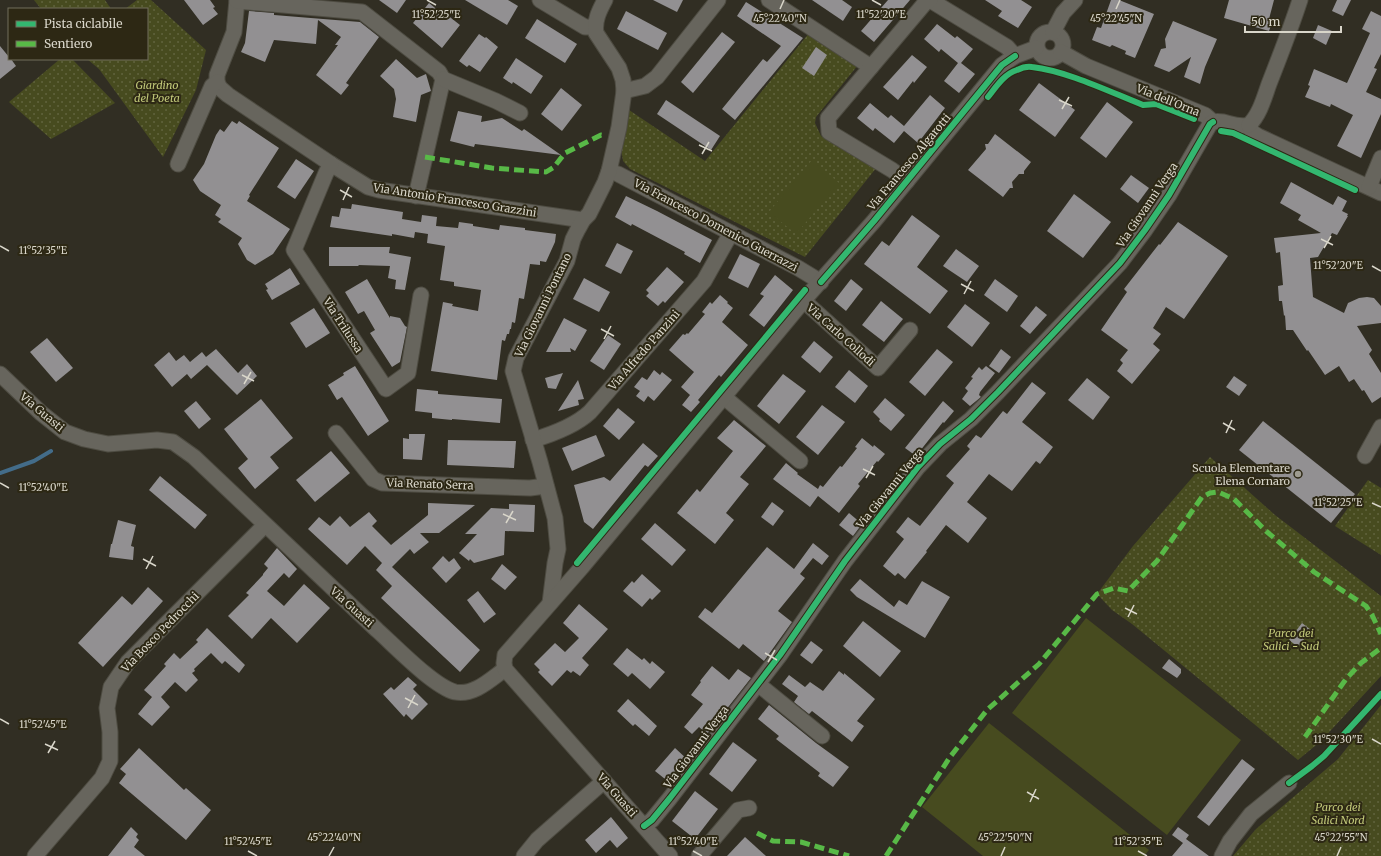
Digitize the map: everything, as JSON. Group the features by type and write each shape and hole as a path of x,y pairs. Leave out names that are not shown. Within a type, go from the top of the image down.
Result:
{"street":[{"path":"178,164 212,86 217,82 217,75 234,32 237,0 362,12 439,72 444,80 496,101 520,113"},
{"path":"540,0 585,27 595,27"},
{"path":"605,0 596,18 595,27 599,39 619,68 642,79 652,81"},
{"path":"624,91 645,86 652,81 718,0"},
{"path":"769,0 871,67"},
{"path":"907,181 892,170 829,132 828,118 925,3 930,0 1006,47 1015,56"},
{"path":"1053,32 1063,13 1075,0"},
{"path":"1300,0 1256,118 1249,125 1252,132 1375,190 1381,158"},
{"path":"1047,31 1053,32 1061,38 1063,48 1061,52 1052,58 1047,58 1038,53 1036,42 1042,33 1047,31"},
{"name":"Via Francesco Algarotti","path":"505,668 505,655 576,574 804,301 907,181 1002,65 1015,56 1036,48"},
{"name":"Via dell'Orna","path":"1061,52 1086,66 1205,115 1213,122 1220,121 1241,127 1249,125"},
{"name":"Via Giovanni Pontano","path":"550,603 558,550 555,518 514,371 514,365 516,358 567,261 573,239 583,220 589,214 609,171 619,127 624,91 623,80 619,68"},
{"path":"416,196 444,80"},
{"name":"Via Antonio Francesco Grazzini","path":"217,82 220,88 228,95 368,187 416,196 583,220"},
{"name":"Via Giovanni Verga","path":"644,826 652,820 670,798 780,656 845,561 918,467 940,444 971,419 998,392 1120,263 1145,230 1169,194 1210,124 1213,122"},
{"name":"Via Trilussa","path":"332,164 294,250 386,389 408,373 421,295"},
{"name":"Via Francesco Domenico Guerrazzi","path":"609,171 618,174 798,268 821,282"},
{"name":"Via Alfredo Panzini","path":"533,440 576,423 590,412 704,280 731,233"},
{"name":"Via Carlo Collodi","path":"804,301 878,368 910,330"},
{"name":"Via Guasti","path":"0,374 41,413 65,432 84,439 108,444 157,440 173,442 194,457 412,661 444,688 465,693 473,691 505,668 670,856"},
{"path":"724,397 800,462"},
{"path":"1365,456 1381,427"},
{"name":"Via Renato Serra","path":"336,433 374,479 382,483 530,488 546,486"},
{"name":"Via Bosco Pedrocchi","path":"35,856 102,778 110,761 110,732 107,708 111,687 128,662 265,525"},
{"path":"758,684 822,736"},
{"path":"524,856 537,840 604,780"},
{"path":"1222,856 1230,841 1251,814 1289,783"},
{"path":"699,856 738,810 749,808"}],"green space":[{"path":"34,0 105,0 110,8 40,8"},
{"name":"Giardino del Poeta","path":"137,0 151,0 206,50 196,90 163,157 99,69 88,60 148,60 148,8 126,8"},
{"path":"810,32 858,65 816,117 815,123 821,136 877,167 805,257 630,169 623,161 621,148 629,110 705,161"},
{"path":"59,60 73,60 115,103 51,139 9,102"},
{"path":"812,160 839,183 796,234 769,212"},
{"name":"Parco dei Salici - Sud","path":"1210,457 1275,515 1381,596 1381,676 1321,741 1298,760 1132,624 1112,610 1097,594 1133,546"},
{"path":"1368,480 1381,488 1381,555 1335,526"},
{"path":"1086,618 1241,740 1167,835 1012,713"},
{"name":"Parco dei Salici Nord","path":"1381,705 1381,856 1233,856 1256,829 1338,759"},
{"path":"989,723 1149,850 1144,856 983,856 922,807"}],"building":[{"path":"184,0 210,0 215,7 213,8 218,14 203,25"},
{"path":"379,0 406,0 397,13"},
{"path":"465,0 508,0 518,6 507,25"},
{"path":"653,0 683,0 677,12"},
{"path":"812,0 842,0 852,7 843,21"},
{"path":"888,0 910,0 874,42 861,31"},
{"path":"985,0 1021,0 1032,7 1018,28 998,16 1002,11"},
{"path":"1111,0 1119,0 1154,14 1135,58 1125,54 1126,51 1112,45 1110,47 1092,40 1097,27 1101,28"},
{"path":"1229,0 1274,0 1269,19 1273,20 1269,31 1224,18"},
{"path":"1337,0 1351,0 1343,16 1332,11"},
{"path":"746,2 803,38 735,120 722,109 763,59 767,62 781,46 737,16"},
{"path":"429,3 445,16 446,14 460,25 442,48 413,23"},
{"path":"249,11 274,13 274,15 360,22 379,37 346,83 349,85 341,95 316,75 338,45 335,45 341,37 318,20 316,44 274,40 265,62 241,52 245,43"},
{"path":"626,11 667,33 658,50 617,29"},
{"path":"1371,11 1381,16 1381,54 1374,68 1377,69 1366,92 1381,99 1381,114 1361,158 1337,146 1353,115 1331,104 1330,107 1305,97 1310,86 1308,85 1314,69 1347,83 1370,33 1362,29"},
{"path":"537,19 577,44 565,63 525,38"},
{"path":"1173,21 1217,39 1205,67 1200,84 1184,77 1191,57 1169,72 1154,66 1161,49 1166,48 1165,39"},
{"path":"937,24 955,38 957,36 973,49 961,63 975,74 959,93 944,81 958,63 941,49 939,52 924,39"},
{"path":"1318,25 1332,31 1326,45 1313,38"},
{"path":"722,32 735,42 693,93 681,82"},
{"path":"479,34 485,38 486,37 498,47 480,72 469,65 467,67 459,61"},
{"path":"0,46 8,56 8,60 12,60 16,66 0,79"},
{"path":"816,47 827,55 814,76 802,68"},
{"path":"912,55 927,67 914,83 913,81 898,100 883,87"},
{"path":"516,58 543,76 531,94 513,82 512,84 503,78"},
{"path":"396,59 417,78 426,74 431,91 421,95 416,122 393,117 396,99 394,89 380,76"},
{"path":"1039,83 1075,110 1055,137 1019,110"},
{"path":"561,88 582,105 562,131 541,114"},
{"path":"930,95 945,108 918,143 904,131 894,143 875,128 873,131 857,118 870,103 888,118 891,115 904,126"},
{"path":"666,100 720,136 711,150 657,114"},
{"path":"1107,102 1133,122 1106,158 1080,138"},
{"path":"458,111 482,116 481,122 502,118 522,131 524,129 561,155 475,144 474,147 450,141"},
{"path":"232,121 237,124 239,121 279,148 249,195 250,196 247,201 290,229 273,254 255,265 247,260 238,244 242,238 218,222 221,219 215,215 221,205 200,191 193,180 204,164 216,135 220,129 224,132"},
{"path":"995,134 1031,162 1024,171 1024,174 1019,174 1012,182 1013,188 1010,188 1003,197 968,170 986,149 985,144 988,144"},
{"path":"296,159 314,171 295,199 277,187"},
{"path":"1131,175 1149,188 1138,203 1120,189"},
{"path":"1291,182 1333,205 1338,196 1347,201 1342,211 1348,214 1348,216 1337,235 1332,233 1318,257 1310,258 1313,297 1344,313 1348,303 1359,298 1374,298 1381,306 1381,323 1357,326 1372,350 1369,354 1381,373 1381,397 1372,403 1364,390 1362,391 1354,379 1349,382 1339,366 1325,375 1293,330 1286,330 1282,301 1279,301 1278,286 1283,285 1280,252 1276,253 1274,238 1321,233 1298,220 1301,215 1280,203"},
{"path":"1074,194 1111,222 1083,258 1047,231"},
{"path":"626,196 712,240 700,263 684,254 685,252 632,224 631,226 615,217"},
{"path":"352,204 403,212 402,219 421,222 422,215 437,217 436,226 458,228 459,222 499,230 500,225 556,234 555,242 546,262 540,261 540,265 530,264 524,299 519,298 515,323 512,322 511,329 509,334 507,334 505,341 502,340 497,380 431,371 443,302 453,304 452,306 478,311 481,290 454,286 454,282 440,280 445,246 427,243 428,234 415,232 414,238 330,227 332,216 339,217 341,208 351,209"},
{"path":"912,215 940,236 917,267 948,291 930,314 864,264 882,241 889,246"},
{"path":"1178,222 1228,256 1184,319 1166,307 1153,328 1161,334 1153,344 1160,350 1132,384 1117,371 1123,363 1120,360 1128,350 1101,330 1127,292 1124,289"},
{"path":"617,243 633,251 621,274 605,266"},
{"path":"329,247 390,247 389,253 411,257 405,290 395,289 396,280 388,278 390,266 329,266"},
{"path":"956,249 979,266 967,282 943,266"},
{"path":"740,254 760,264 748,288 728,278"},
{"path":"667,267 684,282 665,303 663,301 658,306 646,296 649,293 646,290"},
{"path":"290,268 300,284 272,300 266,290 268,289 265,284"},
{"path":"775,275 793,290 764,327 749,315 764,296 760,294"},
{"path":"584,278 610,292 599,312 573,299"},
{"path":"367,279 390,318 390,316 400,318 407,327 400,362 392,367 370,333 375,330 364,311 358,314 345,292"},
{"path":"851,279 863,289 846,311 834,301"},
{"path":"995,279 1018,296 1007,312 984,295"},
{"path":"720,295 733,308 722,322 748,345 721,377 719,375 698,400 700,402 691,412 682,405 690,395 681,387 694,372 669,350 683,334 688,334 705,314 702,312 710,302 712,304"},
{"path":"881,301 903,319 884,342 862,325"},
{"path":"965,304 990,323 972,347 947,327"},
{"path":"1036,306 1047,315 1030,334 1020,326"},
{"path":"314,308 330,333 306,348 290,323"},
{"path":"564,318 587,330 575,351 570,348 571,352 546,352"},
{"path":"608,335 621,344 604,370 590,361"},
{"path":"47,338 73,368 56,382 30,352"},
{"path":"814,341 833,357 820,373 801,357"},
{"path":"216,349 238,373 247,364 257,376 237,395 207,365 191,379 187,374 172,387 154,365 169,352 176,361 184,355 190,362 202,352 206,357"},
{"path":"937,349 953,362 925,396 909,382"},
{"path":"1001,349 1011,357 999,373 989,366"},
{"path":"355,366 389,421 368,436 342,397 337,400 328,385"},
{"path":"986,366 995,373 980,392 979,395 981,397 970,406 962,399 968,391 965,388 979,367 982,370"},
{"path":"654,370 660,375 662,372 672,380 654,401 648,396 644,402 636,396 640,391 634,387 642,377 647,380"},
{"path":"849,370 868,386 855,403 835,387"},
{"path":"563,373 556,389 548,388 545,378"},
{"path":"783,374 806,391 779,424 757,406"},
{"path":"1234,376 1247,385 1239,396 1226,387"},
{"path":"1087,378 1110,397 1093,420 1068,400"},
{"path":"578,380 584,399 578,400 579,405 558,411"},
{"path":"1032,382 1046,393 1022,422 1053,447 1040,464 1036,461 1012,491 989,474 967,502 987,518 968,543 946,525 905,579 898,573 895,576 883,566 904,539 896,532 908,517 920,526 954,483 946,476 970,449 967,446 976,435 981,438 1003,411 1007,414"},
{"path":"417,389 438,391 438,394 502,399 500,423 432,418 432,413 415,411"},
{"path":"885,398 905,415 891,431 879,421 880,419 873,412"},
{"path":"261,399 293,438 270,457 279,468 255,489 238,468 248,459 224,429"},
{"path":"196,401 211,419 199,429 184,411"},
{"path":"943,401 954,411 944,423 943,422 916,456 905,448"},
{"path":"822,405 845,422 818,455 796,437"},
{"path":"618,408 635,422 619,440 603,426"},
{"path":"734,420 766,446 740,477 749,484 726,513 734,520 715,544 677,513 697,489 700,492 733,451 717,438"},
{"path":"1263,421 1355,494 1331,523 1239,450"},
{"path":"409,434 425,434 422,460 403,459 403,438 409,439"},
{"path":"596,435 605,456 572,471 562,448"},
{"path":"862,438 885,454 878,462 877,461 858,484 860,486 839,513 818,496 810,507 773,479 786,463 798,473 797,474 818,489 820,485 823,487 840,466 842,467 857,448 855,447"},
{"path":"448,440 516,441 514,468 447,465"},
{"path":"643,443 658,456 648,467 645,465 593,529 584,522 574,485 604,477 610,481"},
{"path":"331,451 350,473 315,502 296,480"},
{"path":"160,476 207,515 195,529 149,490"},
{"path":"772,502 784,511 773,526 761,517"},
{"path":"428,503 475,505 439,533 420,533 429,542 414,554 410,549 392,567 480,650 460,672 381,598 392,586 376,570 382,563 365,546 347,565 308,529 319,517 330,526 340,516 350,527 369,512 377,521 372,526 391,545 428,515"},
{"path":"509,504 535,505 534,532 505,531 504,555 474,563 459,553 477,534 465,534 491,508 509,509"},
{"path":"849,513 862,524 853,536 839,525"},
{"path":"118,520 136,525 131,546 134,547 133,560 109,557"},
{"path":"655,523 686,550 672,566 641,539"},
{"path":"813,543 829,556 822,565 813,558 800,574 805,578 778,611 792,622 764,661 743,644 739,649 698,617 705,608 712,613 767,547 794,569"},
{"path":"277,548 297,569 289,578 284,573 267,591 284,606 304,584 330,608 297,643 271,618 252,639 228,616 249,595 246,593 268,568 264,564"},
{"path":"443,556 449,562 454,558 461,568 446,583 432,568"},
{"path":"502,564 517,577 505,590 491,579"},
{"path":"642,574 661,591 652,600 650,598 642,607 623,591 632,581 634,583"},
{"path":"860,579 894,607 899,600 907,605 922,581 950,597 925,638 857,597 850,590"},
{"path":"148,587 163,601 103,667 78,643 122,596 132,605"},
{"path":"478,591 496,614 484,623 467,600"},
{"path":"579,604 608,629 582,658 589,665 580,676 573,671 571,673 567,670 552,686 538,672 540,670 534,664 555,643 565,652 579,638 563,623"},
{"path":"863,621 901,651 880,677 843,646"},
{"path":"1302,623 1311,630 1298,647 1289,640"},
{"path":"207,628 245,665 239,673 225,661 222,664 211,653 194,669 195,671 192,673 198,680 186,692 175,682 161,697 170,707 152,726 138,714 152,697 144,690 166,666 164,664 174,653 180,659 198,642 196,640"},
{"path":"811,641 823,650 812,664 800,655"},
{"path":"627,648 642,660 644,658 650,664 652,661 665,672 650,689 632,673 628,677 613,664"},
{"path":"1169,659 1181,669 1181,673 1177,678 1162,668"},
{"path":"712,666 729,680 738,669 751,678 707,734 699,727 692,734 684,727 703,704 691,695"},
{"path":"839,671 844,675 844,673 875,699 857,721 864,726 852,742 812,711 809,714 794,702 798,696 782,684 789,675 805,687 810,682 823,691"},
{"path":"408,677 417,685 413,689 428,704 412,720 406,714 404,717 383,694 391,687 394,690"},
{"path":"628,699 657,726 649,736 635,724 633,726 617,711"},
{"path":"769,705 816,743 849,767 833,787 818,776 820,773 776,739 779,736 758,719"},
{"path":"733,742 757,760 732,792 709,774"},
{"path":"139,748 184,790 186,788 211,810 186,840 119,783 126,774 120,769"},
{"path":"675,748 688,760 674,778 669,774 665,779 655,771"},
{"path":"1242,759 1255,769 1209,826 1197,817"},
{"path":"695,791 718,809 695,839 672,821"},
{"path":"611,817 628,838 617,848 610,840 596,853 585,840"},
{"path":"131,827 138,834 136,837 139,840 134,847 145,856 108,856"},
{"path":"1178,827 1189,835 1186,839 1209,856 1172,856 1183,843 1172,835"},
{"path":"745,837 766,856 727,856"}],"waterway":[{"path":"0,473 34,461 51,451"}],"marked path":[{"path":"425,157 492,168 546,172 554,167 565,153 601,135 606,136"},
{"path":"886,856 950,757 987,710 1039,664 1097,594 1114,588 1128,591 1157,561 1202,497 1210,493 1218,492 1234,499 1266,531 1314,572 1366,606 1381,634"},
{"path":"1305,737 1346,679 1361,663 1381,648"},
{"path":"757,833 773,841 801,842 849,856"}],"cycle path":[{"path":"821,282 874,221 1002,65 1015,56"},
{"path":"988,97 1008,74 1022,68 1030,67 1045,69 1074,77 1143,105 1156,104 1194,119"},
{"path":"644,826 652,820 670,798 780,655 845,561 918,467 940,444 971,419 998,392 1120,263 1169,195 1210,124 1213,122"},
{"path":"1221,131 1233,133 1355,190"},
{"path":"577,563 805,290"},
{"path":"1289,783 1324,756 1381,694"}],"place":[{"name":"Scuola Elementare Elena Cornaro","path":"1298,474"}]}
